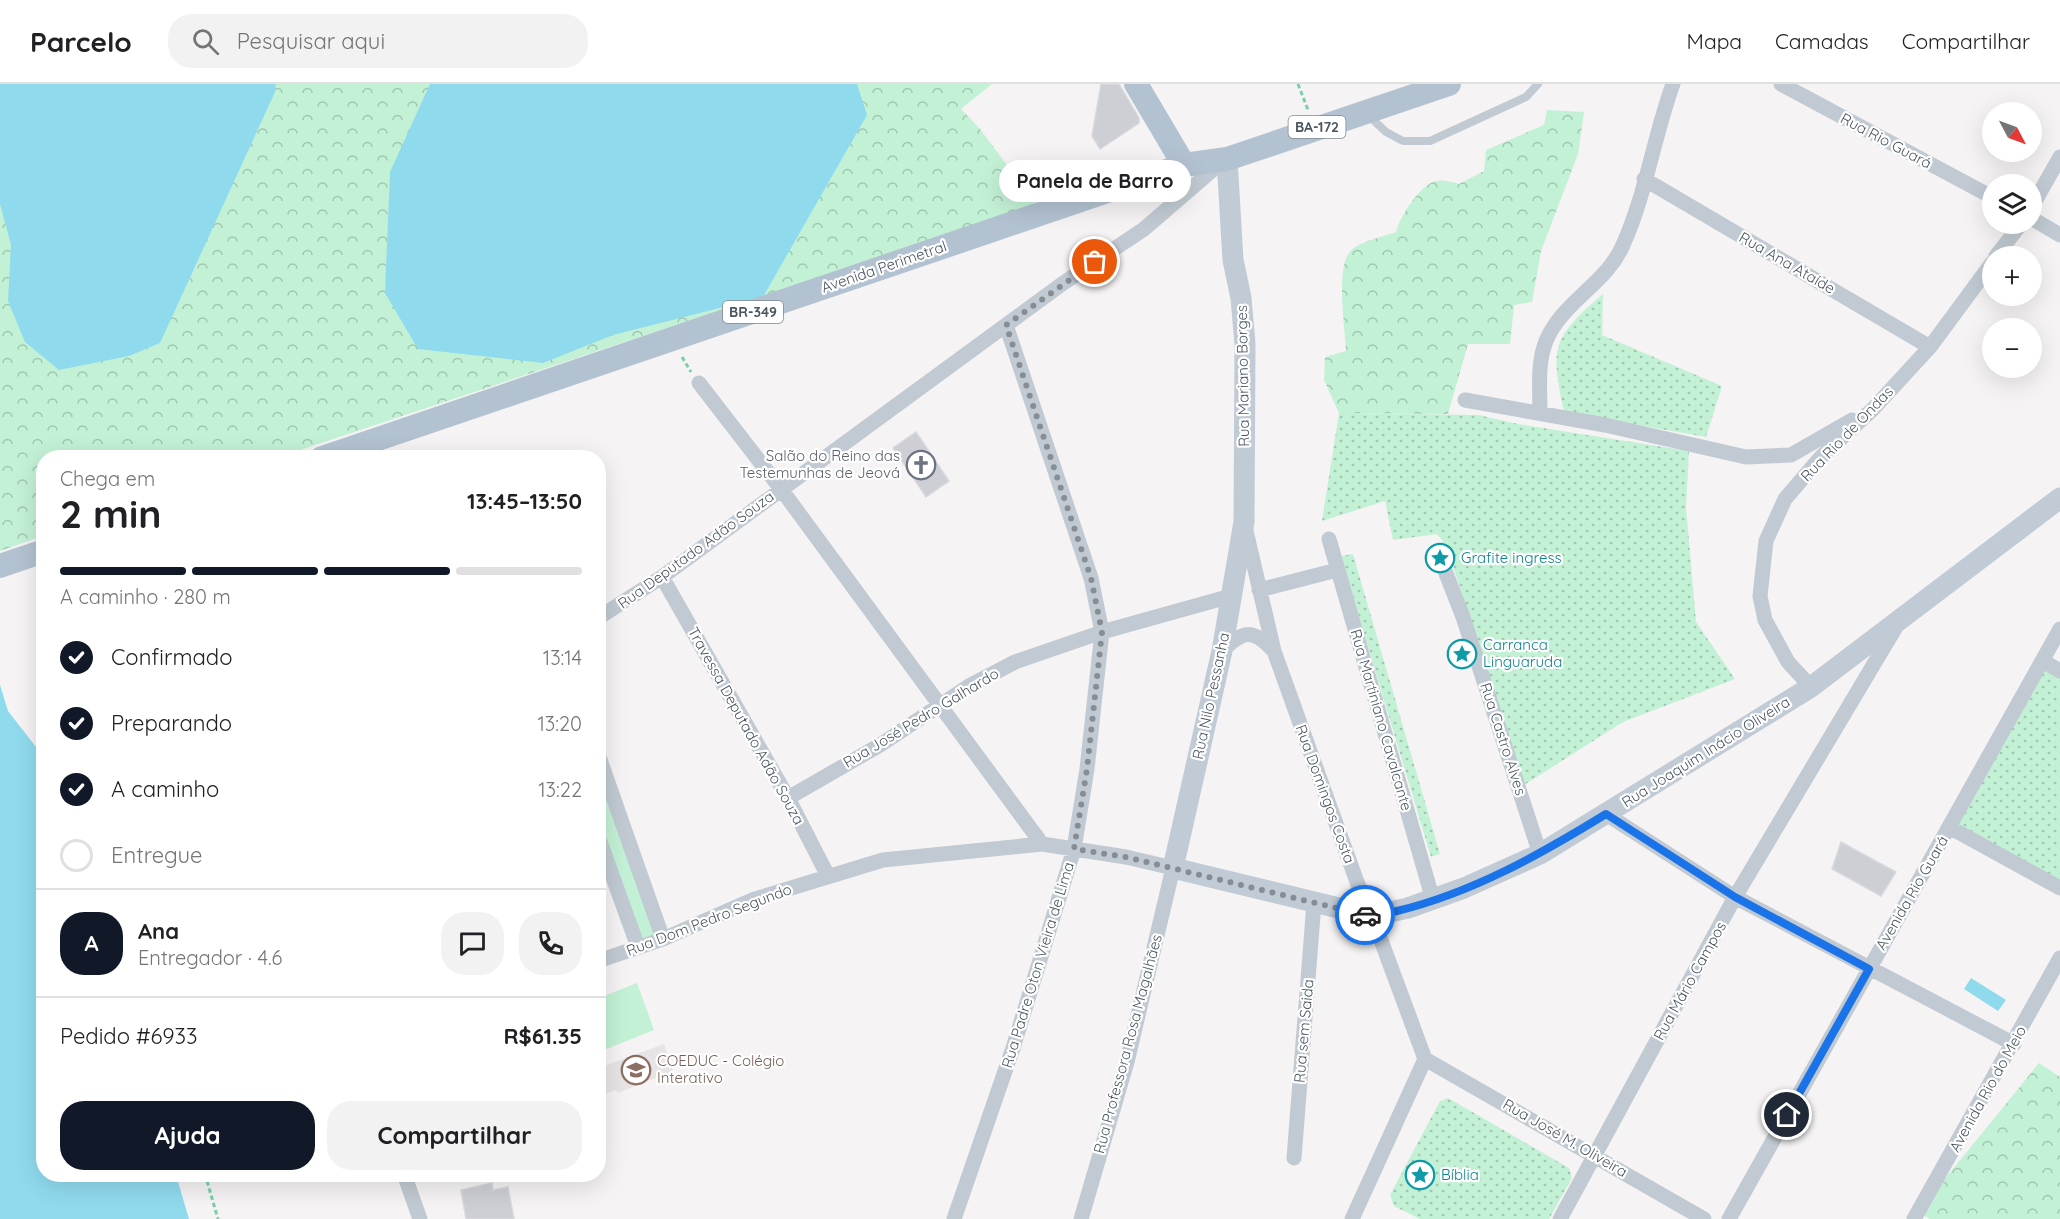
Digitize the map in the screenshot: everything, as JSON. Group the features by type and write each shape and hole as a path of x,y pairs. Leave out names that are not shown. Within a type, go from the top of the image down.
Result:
{"main road":[{"name":"Avenida Perimetral","path":"346,450 1184,165 1227,159 1363,111 1449,84"},
{"path":"1136,87 1184,165"},
{"path":"0,566 36,554"}],"street":[{"path":"1540,413 1540,372 1547,338 1566,312 1616,259 1624,245 1673,84"},
{"name":"Rua Rio Guará","path":"1781,84 1982,192"},
{"path":"2042,188 2060,156"},
{"name":"Rua Deputado Adão Souza","path":"606,613 662,577 1006,325 1144,229 1227,159"},
{"name":"Rua Mariano Borges","path":"1227,159 1233,260 1241,298 1245,344 1244,522"},
{"name":"Rua Ana Ataíde","path":"1644,179 1930,346"},
{"path":"2042,224 2060,235"},
{"path":"2004,246 2013,234"},
{"name":"Rua Rio de Ondas","path":"1811,687 1788,662 1765,620 1760,596 1766,541 1785,499 1821,457 1873,409 1930,346 1982,276"},
{"name":"Rua Padre Oton Vieira de Lima","path":"954,1219 1013,1048 1074,849 1087,769 1102,632 1091,578 1006,325"},
{"path":"699,383 941,704 1042,844"},
{"path":"1465,400 1540,413 1746,458 1791,455 1873,409"},
{"name":"Rua Joaquim Inácio Oliveira","path":"1173,868 1372,916 1433,900 1540,854 1811,687 2060,498"},
{"name":"Rua Domingos Costa","path":"1244,522 1274,651 1357,882 1372,916 1425,1059"},
{"name":"Rua Nilo Pessanha","path":"1173,868 1222,651 1244,522"},
{"name":"Rua Martiniano Cavalcante","path":"1329,539 1433,900"},
{"name":"Rua Castro Alves","path":"1440,558 1467,628 1540,854"},
{"path":"1259,590 1337,570"},
{"name":"Travessa Deputado Adão Souza","path":"662,577 788,798 828,876"},
{"name":"Rua José Pedro Galhardo","path":"788,798 880,745 969,686 1015,662 1102,632 1231,596"},
{"name":"Rua Mário Campos","path":"1560,1219 1735,897 1899,622"},
{"name":"Avenida Rio Guará","path":"1729,1219 2060,629"},
{"path":"1222,651 1236,638 1250,634 1260,636 1274,651"},
{"path":"2043,661 2060,671"},
{"path":"606,777 663,939"},
{"path":"1606,814 1735,897 2014,1044"},
{"path":"1949,827 2060,888"},
{"name":"Rua Dom Pedro Segundo","path":"606,958 663,939 752,900 883,860 1042,844 1126,857 1173,868"},
{"path":"606,858 638,947"},
{"name":"Rua Professora Rosa Magalhães","path":"1081,1219 1127,1062 1173,868"},
{"name":"Rua sem Saida","path":"1294,1158 1314,903"},
{"name":"Avenida Rio do Meio","path":"1914,1219 2014,1044 2060,958"},
{"path":"1352,1219 1425,1059"},
{"name":"Rua José M. Oliveira","path":"1425,1059 1704,1219"},
{"path":"407,1182 420,1219"}],"lane":[{"path":"1363,111 1386,132 1403,141 1430,141 1526,97 1538,84"}],"path":[{"path":"1298,84 1315,128"},
{"path":"672,340 699,383"},
{"path":"207,1182 218,1219"}],"shaded area":[{"name":"COEDUC - Colégio Interativo","path":"664,1044 673,1071 618,1093 616,1090 606,1094 606,1065"}],"green space":[{"path":"0,84 992,84 961,109 980,129 1037,205 300,450 36,450 36,538 0,551"},
{"path":"1547,110 1584,112 1578,154 1541,251 1532,302 1514,305 1510,344 1468,344 1448,414 1339,413 1324,380 1325,357 1346,351 1342,285 1345,261 1349,253 1364,242 1396,232 1410,205 1426,186 1441,181 1459,184 1484,171 1486,150 1544,125"},
{"path":"1603,294 1602,335 1722,386 1706,437 1564,412 1557,372 1559,345 1573,322"},
{"path":"1339,413 1478,415 1518,424 1689,451 1686,507 1696,622 1735,679 1623,722 1524,785 1446,545 1437,534 1393,540 1385,501 1322,521"},
{"path":"1353,554 1440,854 1431,857 1341,556"},
{"path":"2043,661 2060,671 2060,888 1949,827"},
{"path":"606,777 663,939 638,947 606,856"},
{"path":"637,983 654,1030 606,1049 606,995"},
{"path":"2039,1063 2060,1077 2060,1219 1930,1219 1918,1212"},
{"path":"1448,1098 1569,1168 1572,1178 1549,1219 1420,1219 1394,1206 1390,1195 1440,1101"}],"water":[{"path":"0,84 276,84 275,92 160,343 129,356 59,370 25,342 8,301 11,245 0,204"},
{"path":"430,84 857,84 867,115 763,297 613,335 543,363 418,349 385,293 390,172"},
{"path":"0,685 8,711 36,747 36,1182 178,1182 189,1219 0,1219"},
{"path":"1971,978 2006,1000 1998,1011 1964,989"}],"building":[{"path":"1101,84 1119,84 1139,118 1139,123 1100,149 1092,136"},
{"name":"Salão do Reino das Testemunhas de Jeová","path":"916,432 949,481 926,497 893,448"},
{"path":"1841,842 1896,872 1881,896 1832,869"},
{"path":"492,1183 493,1190 508,1187 514,1219 466,1219 461,1190"}],"way so far":[{"path":"1095,262 1006,325 1091,578 1102,632 1087,769 1074,849 1126,857 1365,915"}],"place":[{"name":"Panela de Barro","path":"1095,262"},
{"name":"Salão do Reino das Testemunhas de Jeová","path":"921,465"},
{"name":"Grafite ingress","path":"1440,558"},
{"name":"Carranca Linguaruda","path":"1462,654"},
{"name":"COEDUC - Colégio Interativo","path":"636,1070"},
{"name":"Bíblia","path":"1420,1175"}],"route":[{"path":"1365,915 1372,916 1408,908 1464,888 1540,854 1606,814 1735,897 1869,969 1787,1115"}]}
